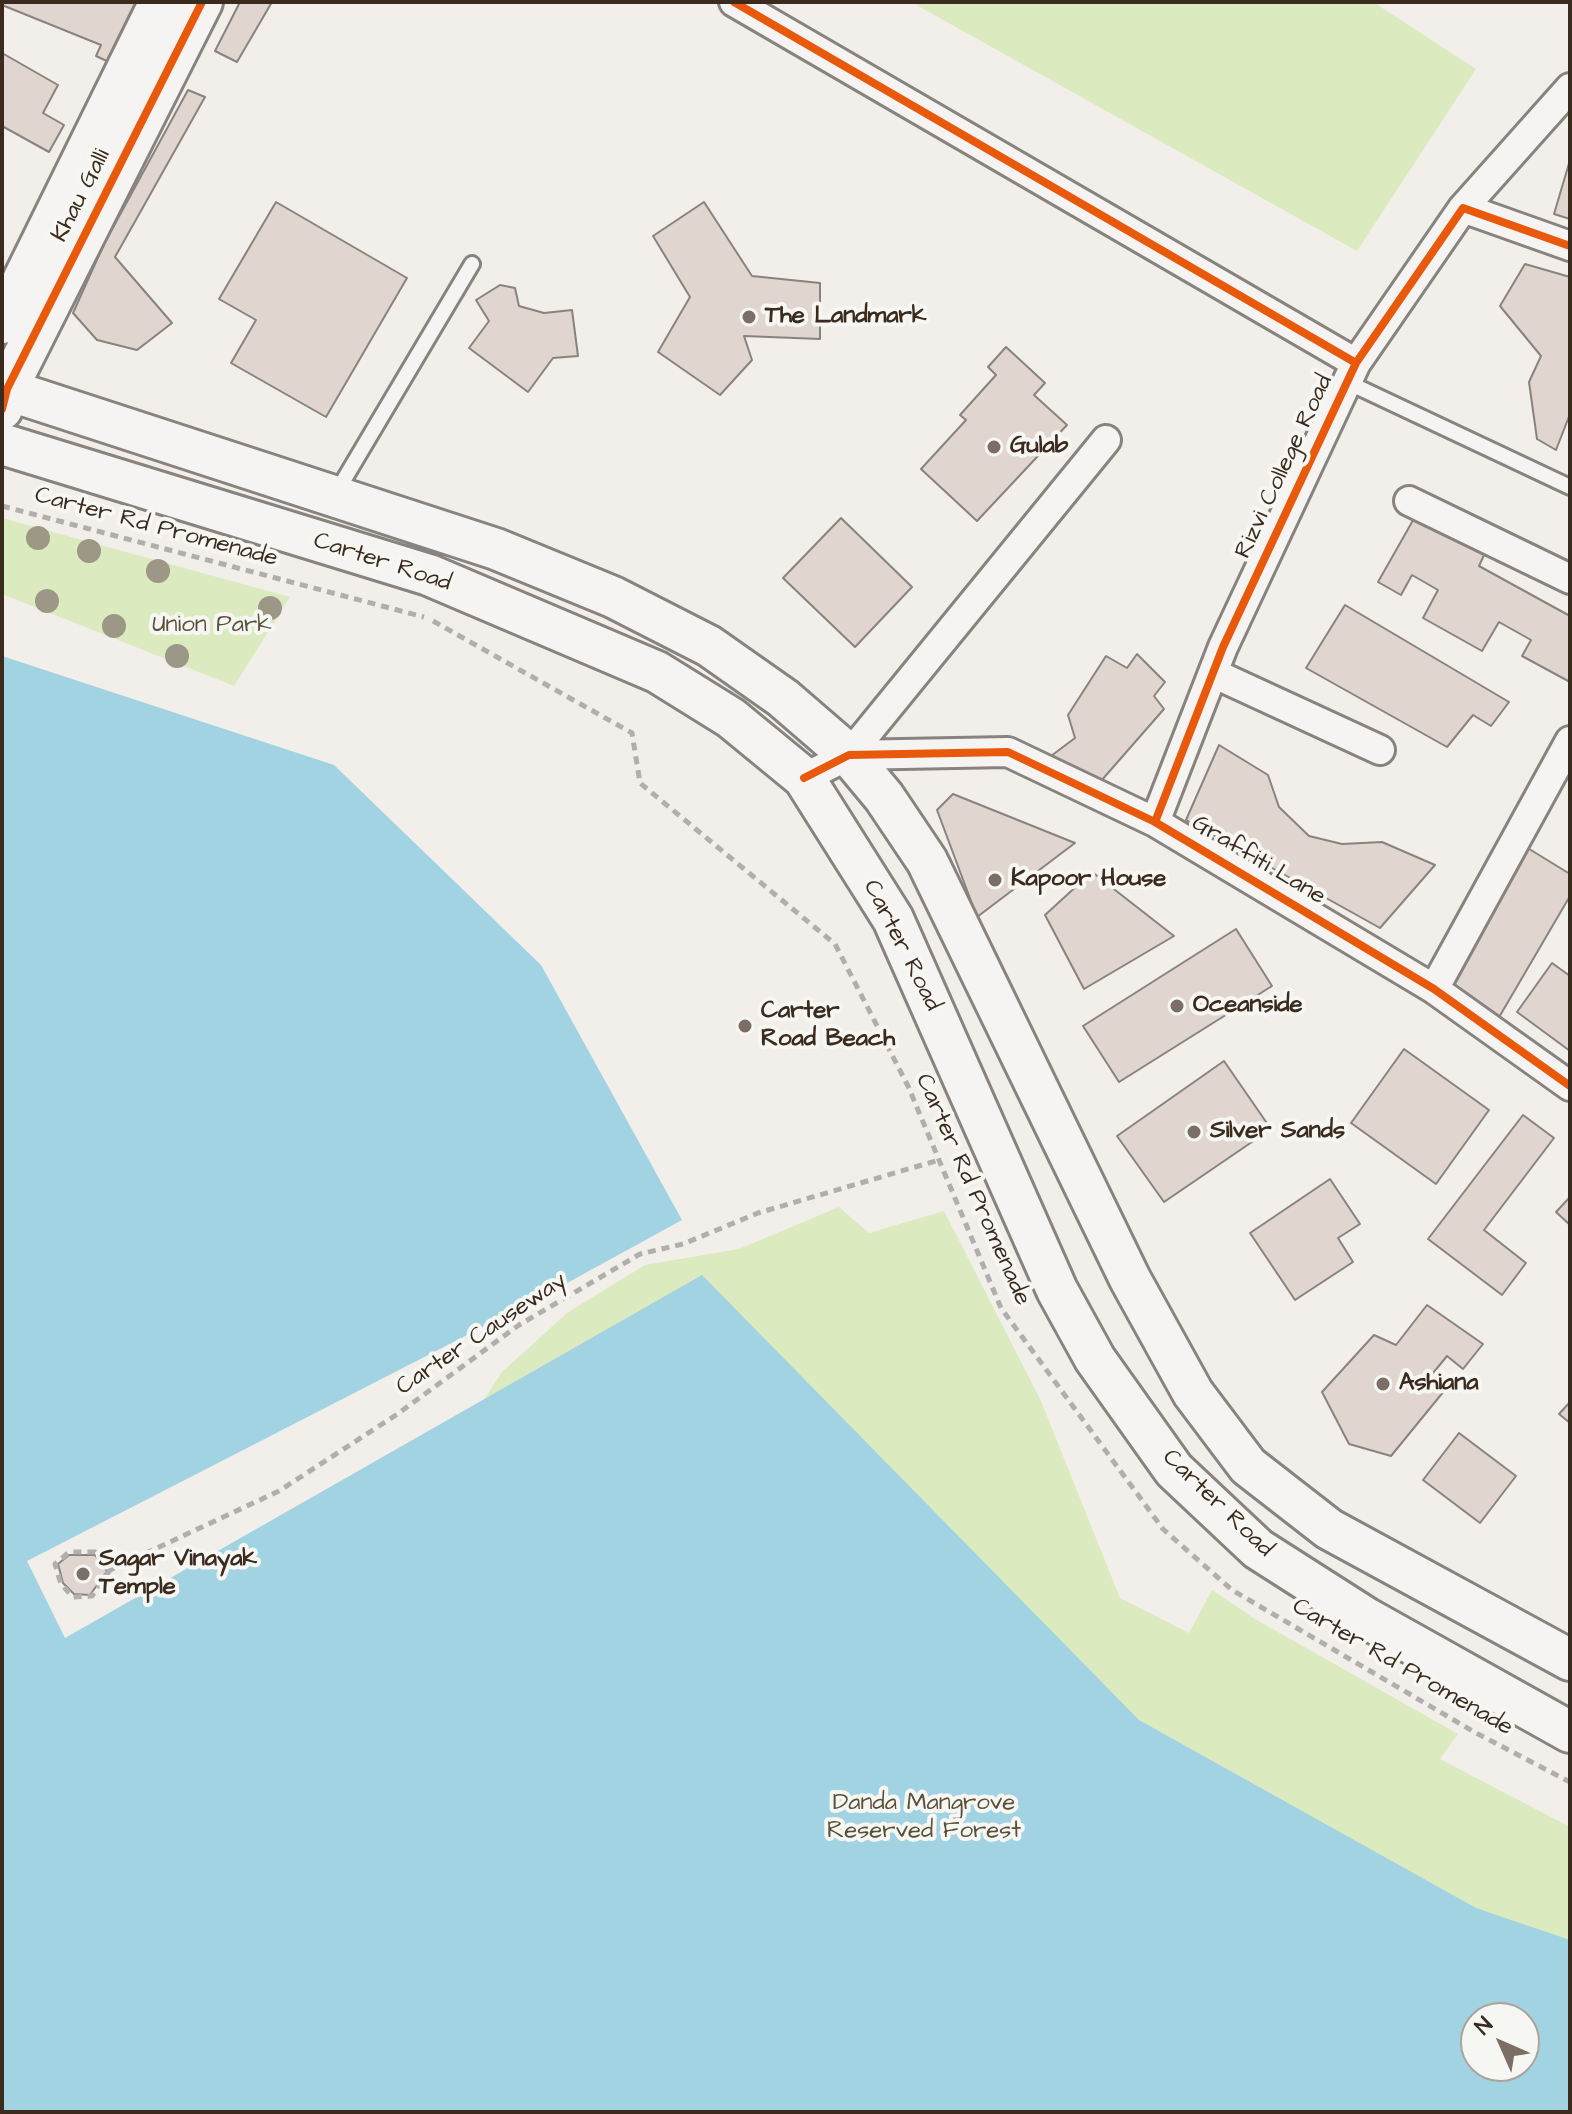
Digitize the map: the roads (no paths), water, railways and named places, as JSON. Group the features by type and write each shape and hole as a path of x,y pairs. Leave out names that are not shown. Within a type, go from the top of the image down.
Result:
{"main road":[{"name":"Khau Galli","path":"2,323 160,2"},
{"name":"Khau Galli","path":"4,396 202,2"},
{"name":"Carter Road","path":"4,396 496,549 613,597 709,646 783,698 849,755 884,797 927,861 1130,1279 1193,1393 1248,1466 1329,1529 1570,1660"},
{"name":"Carter Road","path":"2,444 429,575 657,672 731,718 804,778 893,919 1057,1290 1095,1359 1174,1470 1258,1549 1366,1618 1570,1732"}],"street":[{"path":"734,2 1351,372"},
{"name":"Rizvi College Road","path":"1155,822 1213,673 1351,372 1463,208 1570,88"},
{"path":"1463,208 1570,246"},
{"path":"849,755 1106,440"},
{"path":"1409,501 1570,579"},
{"path":"1213,673 1380,750"},
{"path":"1434,989 1564,771 1570,741"},
{"name":"Graffiti Lane","path":"804,778 849,755 1008,752 1155,822 1434,989 1570,1086"}],"lane":[{"path":"333,496 472,264"},
{"path":"1351,372 1570,487"}],"water":[{"path":"2,656 334,765 541,965 682,1220 547,1294 27,1561 65,1638 702,1275 1139,1720 1476,1908 1570,1940 1570,2112 2,2112"}],"place":[{"name":"The Landmark","path":"749,317"},
{"name":"Gulab","path":"994,447"},
{"name":"Kapoor House","path":"995,880"},
{"name":"Oceanside","path":"1177,1006"},
{"name":"Carter Road Beach","path":"745,1026"},
{"name":"Silver Sands","path":"1194,1132"},
{"name":"Ashiana","path":"1383,1384"},
{"name":"Sagar Vinayak Temple","path":"83,1574"}],"park label":[{"name":"Union Park","path":"212,626"},
{"name":"Danda Mangrove Reserved Forest","path":"924,1818"}]}
